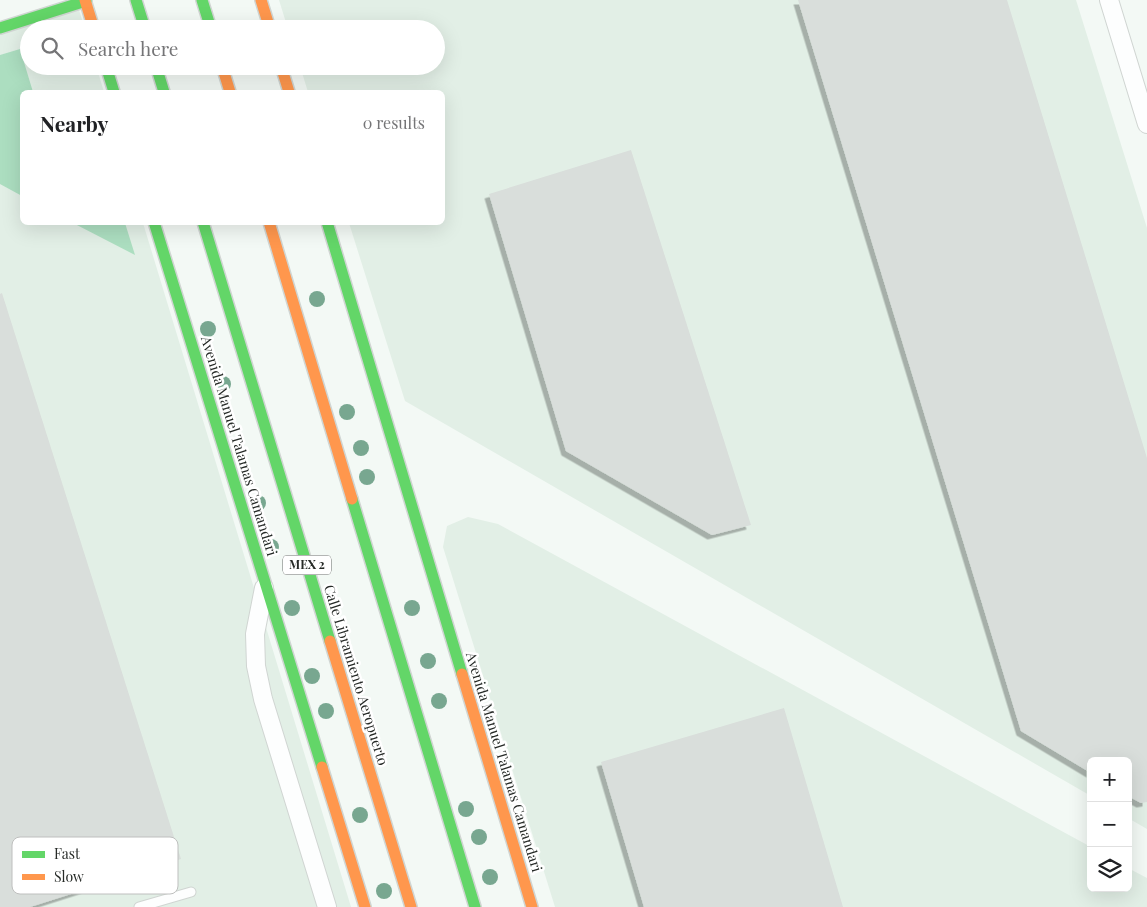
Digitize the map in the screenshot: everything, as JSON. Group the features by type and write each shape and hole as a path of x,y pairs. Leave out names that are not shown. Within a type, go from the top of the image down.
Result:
{"main road":[{"path":"136,0 142,20"},
{"path":"202,0 208,20"},
{"path":"261,0 267,20"},
{"path":"25,20 86,1 91,20"},
{"path":"0,28 20,22"},
{"path":"109,75 113,90"},
{"path":"159,75 163,90"},
{"path":"225,75 229,90"},
{"path":"283,75 287,90"},
{"name":"Avenida Manuel Talamas Camandari","path":"155,225 365,907"},
{"name":"Calle Libramiento Aeropuerto","path":"205,225 411,907"},
{"path":"270,225 475,907"},
{"name":"Avenida Manuel Talamas Camandari","path":"328,225 532,907"}],"street":[{"path":"1109,0 1147,124"},
{"path":"265,582 256,634 256,666 263,699 327,907"}],"lane":[{"path":"139,907 191,892"}],"shaded area":[{"path":"279,0 1076,0 1147,228 1147,829 1132,820 1132,757 1087,757 1087,794 405,401 350,225 445,225 445,90 307,90 303,75 445,75 445,20 285,20"},
{"path":"79,10 82,20 43,20"},
{"path":"20,26 20,75 99,75 103,90 20,90 20,225 144,225 351,907 0,907 0,32"},
{"path":"20,49 20,75 28,75 32,90 20,90 20,195 0,184 0,55"},
{"path":"77,225 126,225 135,255"},
{"path":"468,517 498,524 1087,845 1087,892 1132,892 1132,870 1147,878 1147,907 555,907 443,547 447,526"}],"building":[{"path":"798,0 1007,0 1147,458 1147,802 1141,803 1132,798 1132,757 1087,757 1087,771 1021,731"},
{"path":"631,150 751,525 712,535 566,451 489,194"},
{"path":"2,293 174,837 12,837 12,894 71,894 30,907 0,907 0,294"},
{"path":"784,708 843,907 644,907 601,762"},
{"path":"178,850 181,859 178,860"}],"traffic: fast":[{"path":"136,0 142,20"},
{"path":"202,0 208,20"},
{"path":"25,20 86,1"},
{"path":"0,28 20,22"},
{"path":"109,75 113,90"},
{"path":"159,75 163,90"},
{"path":"155,225 322,767"},
{"path":"204,225 330,641"},
{"path":"328,225 462,674"},
{"path":"352,499 475,907"}],"traffic: slow":[{"path":"85,0 91,20"},
{"path":"261,0 267,20"},
{"path":"225,75 229,90"},
{"path":"284,75 288,90"},
{"path":"270,225 352,499"},
{"path":"330,641 411,907"},
{"path":"462,674 532,907"},
{"path":"322,767 365,907"}]}
